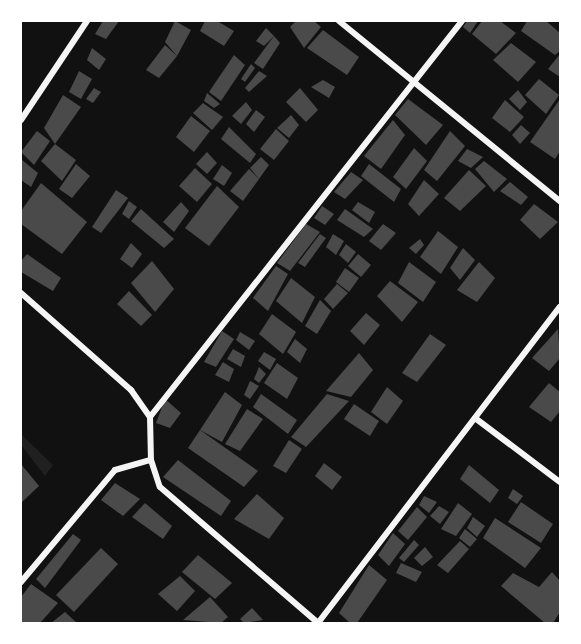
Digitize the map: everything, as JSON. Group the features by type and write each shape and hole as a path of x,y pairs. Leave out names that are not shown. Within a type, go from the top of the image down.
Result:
{"street":[{"path":"21,120 87,21"},
{"path":"339,21 417,82 560,201"},
{"path":"150,417 417,82 462,21"},
{"path":"21,293 131,390 150,417 151,460 160,487 318,623 560,307"},
{"path":"475,418 560,482"},
{"path":"21,582 115,470 151,460"}],"shaded area":[{"path":"21,434 53,465 45,476 21,445"}],"building":[{"path":"103,21 119,21 106,39 95,34"},
{"path":"175,21 191,30 177,56 165,42"},
{"path":"205,21 217,21 234,31 224,46 200,31"},
{"path":"296,21 314,21 321,27 304,48 290,27"},
{"path":"467,21 478,21 470,33 463,27"},
{"path":"482,21 500,21 516,33 496,54 472,34"},
{"path":"527,21 546,21 560,33 560,51 555,55 521,31"},
{"path":"266,28 274,36 264,46 256,41"},
{"path":"323,30 359,57 347,75 307,48"},
{"path":"274,36 280,43 263,69 254,63"},
{"path":"511,43 536,62 518,82 493,60"},
{"path":"165,45 177,56 159,78 146,70"},
{"path":"92,48 106,59 99,70 87,60"},
{"path":"560,54 560,77 548,69"},
{"path":"234,55 245,65 221,101 209,92"},
{"path":"251,64 255,68 245,82 241,79"},
{"path":"79,71 92,79 81,99 69,92"},
{"path":"259,71 267,76 249,92 245,88"},
{"path":"539,79 559,95 546,114 525,95"},
{"path":"323,80 335,87 329,98 311,87"},
{"path":"94,88 101,92 93,103 86,99"},
{"path":"300,88 318,110 306,122 286,102"},
{"path":"518,90 527,102 520,110 509,99"},
{"path":"207,93 220,104 214,108 204,101"},
{"path":"63,95 81,107 55,144 44,128"},
{"path":"408,99 443,125 426,145 395,115"},
{"path":"560,99 560,151 555,159 530,142"},
{"path":"505,100 524,117 510,132 492,118"},
{"path":"246,102 252,110 241,124 232,116"},
{"path":"203,103 223,117 212,130 193,113"},
{"path":"256,110 265,117 254,132 246,124"},
{"path":"291,115 299,125 289,138 277,128"},
{"path":"191,116 210,131 194,152 176,137"},
{"path":"393,120 405,135 381,169 364,156"},
{"path":"521,125 530,133 520,144 512,135"},
{"path":"229,127 256,154 250,163 221,139"},
{"path":"276,129 289,141 274,160 260,149"},
{"path":"37,131 50,141 34,165 21,152"},
{"path":"450,131 465,146 437,181 424,170"},
{"path":"55,144 76,160 62,181 41,161"},
{"path":"414,148 427,161 406,189 393,177"},
{"path":"467,149 483,157 471,168 458,161"},
{"path":"207,152 217,163 207,174 196,164"},
{"path":"261,157 269,165 259,179 250,168"},
{"path":"21,159 38,173 31,187 21,180"},
{"path":"484,161 507,179 494,192 475,169"},
{"path":"76,164 90,176 72,198 59,189"},
{"path":"369,164 401,189 394,202 361,176"},
{"path":"222,165 232,173 224,186 213,179"},
{"path":"195,168 212,184 197,202 179,186"},
{"path":"249,169 259,179 243,201 230,191"},
{"path":"469,170 486,186 460,211 444,198"},
{"path":"351,172 363,180 345,199 334,192"},
{"path":"424,180 439,194 419,216 408,204"},
{"path":"510,182 528,197 521,205 500,191"},
{"path":"41,183 87,222 62,254 21,224 21,211"},
{"path":"217,186 239,207 209,246 185,228"},
{"path":"116,190 128,198 101,233 92,227"},
{"path":"129,201 137,207 129,219 122,214"},
{"path":"181,202 189,211 174,232 163,222"},
{"path":"358,202 375,212 369,223 352,210"},
{"path":"534,204 558,222 540,239 520,220"},
{"path":"322,206 334,214 325,225 314,218"},
{"path":"141,209 174,239 164,248 131,221"},
{"path":"345,209 373,229 364,237 337,220"},
{"path":"306,224 320,232 290,271 277,263"},
{"path":"383,224 396,233 381,250 369,241"},
{"path":"438,231 458,247 441,274 420,257"},
{"path":"320,234 326,238 305,267 298,263"},
{"path":"333,234 344,241 336,255 326,247"},
{"path":"420,239 424,245 416,254 409,248"},
{"path":"131,243 142,254 132,268 120,259"},
{"path":"346,244 356,252 348,263 339,255"},
{"path":"463,248 475,260 460,280 450,268"},
{"path":"27,254 61,278 53,291 21,272 21,261"},
{"path":"358,254 371,265 361,277 348,266"},
{"path":"152,261 174,289 155,312 131,283"},
{"path":"409,262 436,282 423,302 398,283"},
{"path":"479,262 495,278 477,302 457,290"},
{"path":"276,266 288,274 268,311 253,298"},
{"path":"345,268 359,278 349,292 336,282"},
{"path":"291,278 315,297 302,323 276,301"},
{"path":"390,281 418,302 402,322 377,296"},
{"path":"337,284 348,293 333,309 324,299"},
{"path":"129,291 152,315 141,326 117,304"},
{"path":"320,300 331,311 317,334 305,326"},
{"path":"366,313 380,325 364,345 350,331"},
{"path":"272,314 296,332 283,354 259,334"},
{"path":"558,329 560,358 549,371 532,358"},
{"path":"222,331 234,339 216,367 204,362"},
{"path":"240,332 255,341 249,350 236,340"},
{"path":"430,334 446,345 417,382 402,373"},
{"path":"295,339 307,349 300,363 287,352"},
{"path":"233,349 245,356 241,367 227,359"},
{"path":"264,352 276,359 270,370 258,361"},
{"path":"359,353 373,370 351,397 326,391"},
{"path":"223,362 234,369 229,382 215,375"},
{"path":"277,363 298,378 287,399 264,383"},
{"path":"259,367 266,374 259,383 254,379"},
{"path":"250,381 259,386 250,399 244,395"},
{"path":"549,383 560,392 560,411 551,422 529,407"},
{"path":"387,387 403,401 387,424 371,412"},
{"path":"225,392 242,405 222,442 200,430"},
{"path":"261,394 297,420 288,434 253,407"},
{"path":"327,394 349,401 306,447 291,437"},
{"path":"165,399 181,413 170,428 156,423"},
{"path":"354,404 379,421 370,436 344,419"},
{"path":"247,409 263,419 240,451 225,444"},
{"path":"200,430 258,471 244,487 188,448"},
{"path":"289,440 302,449 286,473 273,466"},
{"path":"178,460 231,501 221,516 163,477"},
{"path":"324,463 342,477 332,490 315,476"},
{"path":"21,464 39,486 21,503"},
{"path":"469,465 499,490 490,503 460,479"},
{"path":"115,483 140,499 123,516 101,500"},
{"path":"513,489 523,496 517,504 508,498"},
{"path":"257,494 284,518 269,539 234,519"},
{"path":"424,496 437,502 429,513 419,505"},
{"path":"521,502 553,524 541,543 508,522"},
{"path":"145,503 172,526 163,539 132,517"},
{"path":"458,503 472,514 456,536 441,529"},
{"path":"439,506 449,512 440,524 430,516"},
{"path":"417,507 427,517 408,540 398,531"},
{"path":"473,517 485,526 477,537 467,528"},
{"path":"495,518 541,548 525,568 483,538"},
{"path":"465,529 477,539 470,547 459,538"},
{"path":"393,533 405,544 389,566 378,555"},
{"path":"73,534 81,540 45,588 36,579"},
{"path":"414,540 419,545 404,562 399,558"},
{"path":"460,541 469,549 448,573 437,565"},
{"path":"425,547 433,557 422,566 414,558"},
{"path":"101,548 118,564 74,612 56,595"},
{"path":"198,555 232,583 215,599 182,572"},
{"path":"401,563 422,572 416,582 396,573"},
{"path":"369,565 387,580 357,623 350,623 339,613"},
{"path":"552,572 560,581 560,612 553,623 545,623 501,586 513,573 539,587"},
{"path":"180,576 195,591 177,611 158,594"},
{"path":"31,584 58,603 40,623 21,623 21,597"},
{"path":"210,597 228,617 221,623 183,620"},
{"path":"252,608 263,620 244,623 240,619"},
{"path":"65,612 77,623 51,623"}]}
